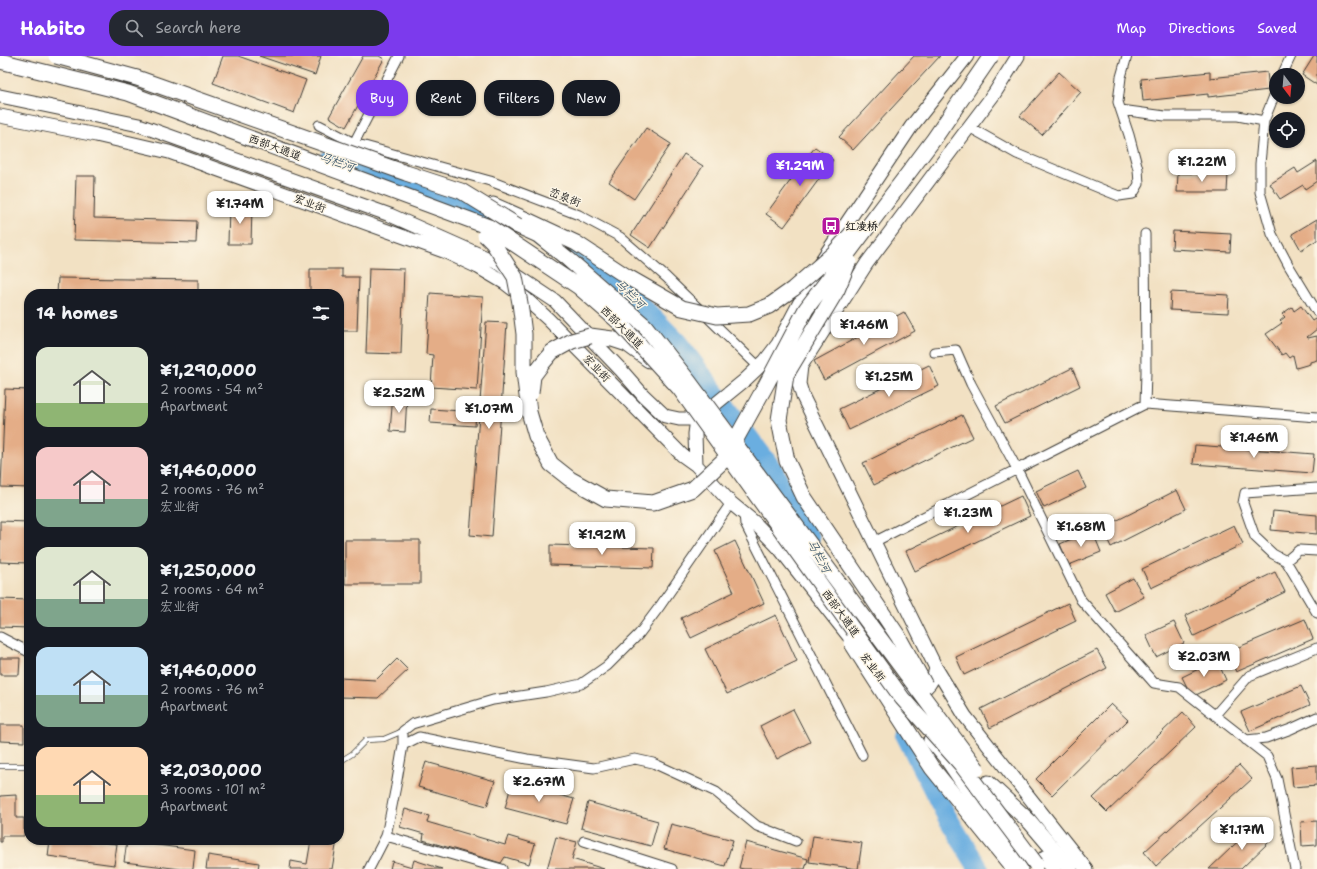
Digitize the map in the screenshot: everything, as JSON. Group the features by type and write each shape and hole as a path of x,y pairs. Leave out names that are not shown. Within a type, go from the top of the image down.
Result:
{"highway":[{"name":"西部大通道","path":"56,56 137,78 461,191 518,226 538,235 568,259 645,326 690,383 1053,869"},
{"path":"457,215 485,235 493,243 514,277 520,303 524,334 524,372 529,412 536,436 551,464 570,479 606,499 653,503 693,489 725,459 806,309 934,139 991,56"},
{"name":"西部大通道","path":"0,61 128,93 489,227 579,286 618,321 680,389 902,698 960,763 1040,869"},
{"path":"461,191 576,243 626,276 682,308 717,316 749,314 769,306 793,290 833,254 934,139"},
{"path":"858,240 837,290 786,375 779,420 787,461 804,497 898,636 956,740"},
{"path":"529,412 534,376 542,364 552,352 572,341 590,336 612,339 627,344 657,366 671,379"},
{"path":"814,577 858,654 932,768 1014,869"},
{"path":"988,783 1030,822 1070,869"}],"main road":[{"path":"696,465 695,434 697,419 715,406 745,380 759,367 778,344 822,260 911,127 966,56"},
{"path":"1018,56 994,94 867,263 801,366 799,384 803,397 936,668 966,716 1086,869"},
{"name":"宏业街","path":"0,96 139,124 390,215 498,263 555,301 643,395 665,416 679,419 697,419"},
{"name":"宏业街","path":"0,116 96,135 169,152 446,252 478,267 505,283 548,319 682,455 696,465 731,503 749,518 780,549 946,759 1022,869"},
{"path":"759,367 778,378 803,397"},
{"path":"889,687 904,693 923,690 930,685 934,678 936,668"}],"street":[{"path":"354,143 399,56"},
{"path":"969,127 1017,154 1119,196 1133,194 1139,184 1136,162 1118,102 1121,77 1127,56"},
{"path":"1285,68 1291,56"},
{"path":"1271,104 1264,121 1260,164 1260,192 1272,234 1289,266 1317,312"},
{"path":"1121,110 1165,116 1238,116 1264,121"},
{"name":"峦泉街","path":"319,125 354,143 490,181 579,214 620,237 666,277 759,367"},
{"path":"1145,234 1145,404"},
{"path":"934,352 956,350 971,384 1017,469 1081,600 1154,683 1179,687 1267,756 1277,779 1295,869"},
{"path":"874,542 1145,404 1317,417"},
{"path":"1317,488 1245,493 1243,503 1255,537 1273,554 1286,560 1317,612"},
{"path":"369,869 386,836 403,745 403,731 412,724 493,700 546,692 581,684 607,666 639,634 731,503"},
{"path":"749,518 745,524 862,755"},
{"path":"1286,560 1299,550 1317,551"},
{"path":"0,637 24,649"},
{"path":"1215,715 1249,676 1317,648"},
{"path":"1246,740 1266,738 1291,730 1317,717"},
{"path":"403,745 419,737 527,759 594,768 635,759 653,762 716,792 757,826 796,841"},
{"path":"386,836 484,866 502,869"},
{"path":"584,841 672,869"}],"lane":[{"path":"344,759 352,754 366,740 384,739 403,731"},
{"path":"0,766 24,766"}],"building":[{"path":"223,56 238,56 306,80 294,113 213,83"},
{"path":"259,56 321,56 315,75"},
{"path":"363,56 379,56 384,59 372,80 356,80 356,109 346,127 329,117"},
{"path":"914,56 940,56 853,150 839,137"},
{"path":"1314,56 1317,56 1317,85 1305,77 1305,70"},
{"path":"1059,72 1081,92 1042,135 1020,116"},
{"path":"1210,72 1210,78 1267,72 1269,90 1208,97 1208,94 1143,101 1141,79"},
{"path":"646,128 671,144 634,199 609,182"},
{"path":"815,147 833,160 784,227 766,214"},
{"path":"684,154 703,166 650,248 631,235"},
{"path":"1317,161 1317,181 1305,189 1303,185 1280,199 1270,184 1295,168 1298,173"},
{"path":"1178,173 1228,174 1227,192 1177,192"},
{"path":"76,176 95,176 94,218 197,221 196,243 74,240"},
{"path":"229,206 252,207 251,244 228,244"},
{"path":"1317,219 1317,240 1301,250 1292,234"},
{"path":"1173,231 1231,234 1230,252 1172,249"},
{"path":"369,268 404,269 401,354 366,353"},
{"path":"310,269 342,269 342,277 359,277 357,331 344,331 344,289 310,289"},
{"path":"58,278 198,280 198,289 57,289"},
{"path":"1171,292 1229,295 1228,313 1170,310"},
{"path":"430,293 483,297 477,390 431,387 433,355 426,354"},
{"path":"1301,306 1312,321 1315,319 1317,322 1317,329 1307,337 1317,336 1317,360 1310,362 1310,364 1296,368 1293,355 1289,358 1285,353 1282,355 1266,334 1282,323 1280,321 1285,317 1282,314 1292,307 1294,311"},
{"path":"904,312 915,331 824,380 814,361"},
{"path":"486,322 507,323 492,537 470,535"},
{"path":"929,365 939,386 849,430 839,409"},
{"path":"1072,368 1080,386 1005,423 996,406"},
{"path":"5,389 24,390 24,488 1,487"},
{"path":"393,395 407,396 405,432 390,431"},
{"path":"431,409 476,412 475,426 430,423"},
{"path":"962,415 973,437 874,485 863,463"},
{"path":"1195,445 1314,454 1312,473 1193,464"},
{"path":"1078,471 1086,488 1044,508 1036,491"},
{"path":"1177,490 1186,509 1111,547 1102,528"},
{"path":"1021,496 1030,516 915,571 906,551"},
{"path":"1273,511 1317,515 1317,534 1271,530"},
{"path":"0,521 24,522 24,563 0,562"},
{"path":"1234,525 1243,544 1151,588 1142,569"},
{"path":"1092,530 1101,552 1069,565 1060,544"},
{"path":"345,540 420,540 420,584 345,584"},
{"path":"735,541 764,603 691,638 681,618 734,592 715,551"},
{"path":"550,545 654,548 653,568 550,565"},
{"path":"1275,572 1285,592 1194,636 1185,616"},
{"path":"1133,578 1144,597 1115,612 1105,593"},
{"path":"0,599 24,600 24,628 0,627"},
{"path":"1068,603 1076,621 964,675 956,657"},
{"path":"776,615 797,661 727,694 705,649"},
{"path":"1305,619 1313,639 1236,672 1227,652"},
{"path":"1174,622 1184,643 1156,657 1146,635"},
{"path":"1097,650 1107,668 990,728 981,709"},
{"path":"0,658 20,658 19,675 0,675"},
{"path":"397,659 408,670 378,698 344,697 344,678 376,680"},
{"path":"1217,660 1226,680 1192,697 1182,677"},
{"path":"1301,686 1310,705 1250,731 1241,712"},
{"path":"1111,704 1128,720 1052,795 1036,779"},
{"path":"793,709 810,742 777,759 760,726"},
{"path":"1183,712 1196,727 1107,812 1093,798"},
{"path":"0,725 24,725 24,742 0,741"},
{"path":"426,762 495,781 487,806 418,787"},
{"path":"1239,765 1252,779 1156,866 1144,852"},
{"path":"1317,765 1317,785 1293,787 1291,767"},
{"path":"512,782 574,799 566,824 505,808"},
{"path":"16,795 16,818 24,818 24,836 2,836 2,842 0,842 0,796"},
{"path":"588,802 658,821 651,846 581,828"},
{"path":"405,809 429,816 427,822 505,845 508,836 535,844 529,864 505,857 501,863 423,840 424,834 400,827"},
{"path":"1317,821 1317,845 1302,846 1301,822"},
{"path":"671,824 733,840 725,866 664,849"},
{"path":"1254,826 1269,842 1241,869 1209,869"},
{"path":"813,836 862,843 858,869 809,862"},
{"path":"556,837 577,842 572,859 604,869 547,869"},
{"path":"746,842 808,859 805,869 739,868"},
{"path":"49,845 117,845 114,865 48,856"},
{"path":"126,845 157,845 195,850 193,869 181,869 124,862"},
{"path":"310,845 336,845 332,869 290,869 291,861 307,864"},
{"path":"208,855 259,863 258,869 206,869"},
{"path":"414,860 442,869 390,869 392,861 412,867"}],"waterway":[{"name":"马栏河","path":"328,160 504,221"},
{"name":"马栏河","path":"540,237 574,251 618,282 678,343 773,470 810,538"},
{"name":"马栏河","path":"830,577 858,631"},
{"name":"马栏河","path":"906,736 947,817 979,869"}],"place":[{"name":"红凌桥","path":"831,226"}]}
